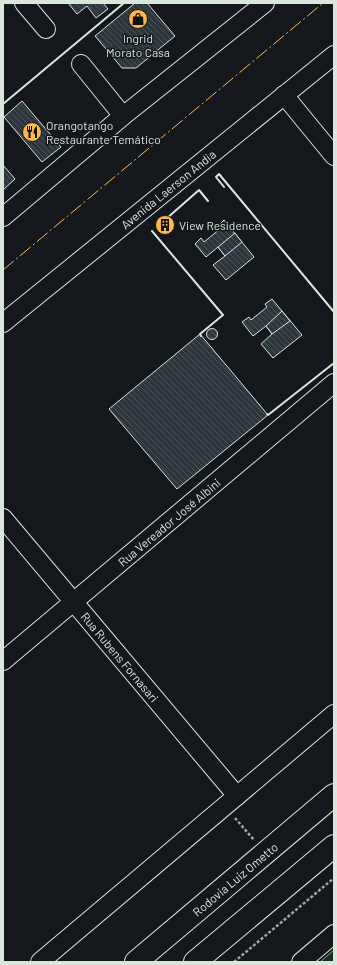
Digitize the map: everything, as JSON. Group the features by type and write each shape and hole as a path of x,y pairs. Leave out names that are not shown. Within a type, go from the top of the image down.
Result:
{"main road":[{"name":"Rodovia Luiz Ometto","path":"136,962 334,795"},
{"path":"195,962 334,846"}],"street":[{"path":"24,3 46,29"},
{"path":"3,217 123,116 265,3"},
{"name":"Avenida Laerson Andia","path":"3,323 334,55"},
{"path":"81,64 123,116"},
{"path":"284,95 334,156"},
{"name":"Rua Vereador José Albini","path":"3,661 334,383"},
{"name":"Rua Rubens Fornasari","path":"3,518 74,602 231,801"},
{"path":"40,962 334,714"},
{"path":"301,962 334,934"}],"path":[{"path":"231,801 254,840"},
{"path":"234,962 334,878"}],"green space":[{"path":"334,950 334,962 320,962"}],"building":[{"path":"68,3 103,3 108,9 96,18 87,6 77,14"},
{"name":"Ingrid Morato Casa","path":"135,3 147,3 175,36 136,68 122,68 95,36"},
{"name":"Orangotango Restaurante Temático","path":"22,101 61,147 42,162 4,117"},
{"path":"3,165 15,179 3,190"},
{"name":"View Residence","path":"168,217 173,224 162,232 157,226"},
{"path":"224,220 254,257 226,280 213,265 225,256 218,247 206,257 195,244 201,238 204,242 220,229 218,226"},
{"path":"235,233 242,242 225,256 218,247"},
{"path":"272,299 302,335 273,358 261,344 272,334 266,326 253,336 242,322 249,317 251,320 267,307 265,304"},
{"path":"282,311 290,321 272,334 266,326"},
{"path":"210,329 214,329 216,330 216,338 210,339 207,336 207,332"},
{"path":"200,334 268,415 177,489 109,409"}],"wall":[{"path":"3,104 124,3"},
{"path":"224,187 216,177 219,174 334,312"},
{"path":"166,219 199,190 208,201"},
{"path":"152,231 223,315 200,334 201,336"},
{"path":"267,414 268,415 334,363"}],"power":[{"path":"3,270 323,3"}],"place":[{"name":"Ingrid Morato Casa","path":"138,19"},
{"name":"Orangotango Restaurante Temático","path":"32,132"},
{"name":"View Residence","path":"165,225"}]}
